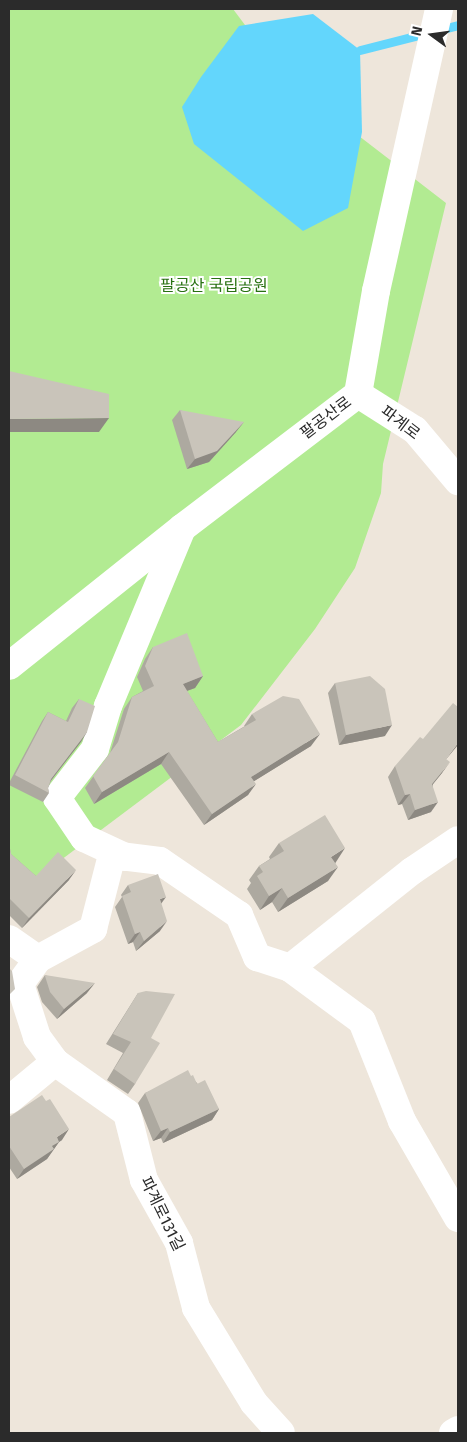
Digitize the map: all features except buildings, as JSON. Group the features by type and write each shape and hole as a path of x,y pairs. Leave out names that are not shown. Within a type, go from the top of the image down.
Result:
{"street":[{"name":"팔공산로","path":"9,666 182,528 358,394 376,291 440,9"},
{"name":"파계로","path":"358,394 415,430 458,480"},
{"path":"125,857 84,838 57,798 95,748 108,706 182,528"},
{"path":"290,968 412,871 458,840"},
{"path":"9,939 38,959 93,929 112,855 160,861 238,915 257,957 290,968 362,1021 402,1121 458,1218"},
{"name":"파계로131길","path":"38,959 20,984 37,1037 55,1062 127,1113 144,1180 180,1243 196,1308 254,1403 281,1433"},
{"path":"9,1100 55,1062"},
{"path":"453,1433 458,1430"}],"green space":[{"name":"팔공산 국립공원","path":"9,9 233,9 248,29 333,116 446,203 383,464 381,493 355,568 315,629 241,725 9,899"}],"water":[{"path":"313,14 360,50 362,132 348,208 303,231 194,144 182,107 201,77 239,26"}],"waterway":[{"path":"360,50 458,25"}]}
